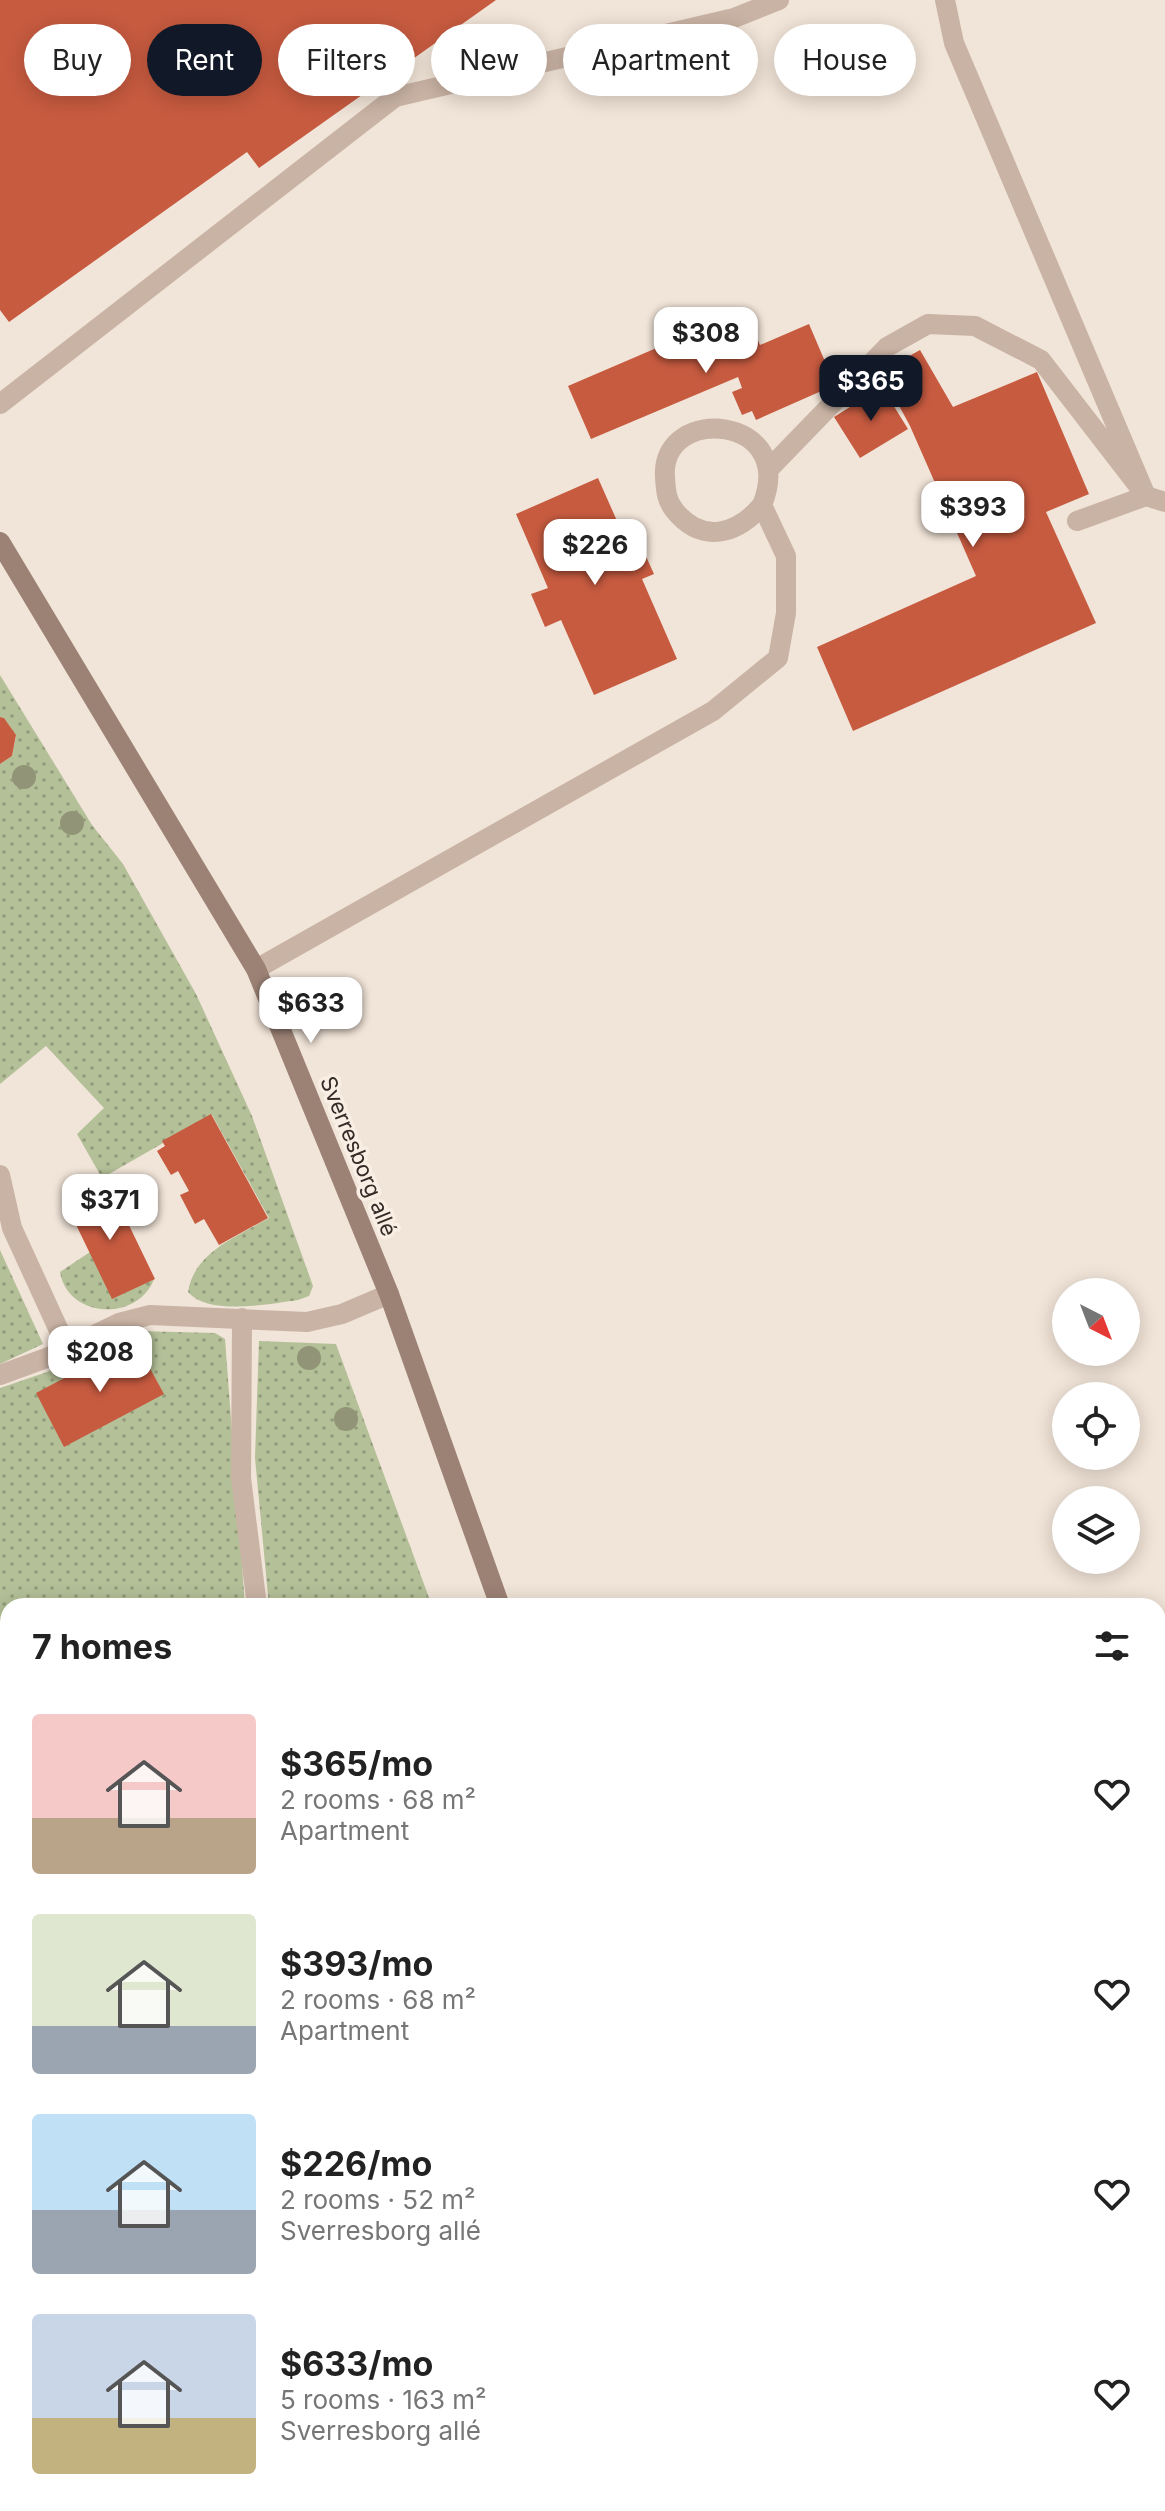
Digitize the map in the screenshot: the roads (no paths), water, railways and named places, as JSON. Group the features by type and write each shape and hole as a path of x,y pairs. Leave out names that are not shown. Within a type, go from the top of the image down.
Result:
{"street":[{"name":"Sverresborg allé","path":"0,542 156,797 256,969 389,1294 497,1598"}],"lane":[{"path":"0,404 395,97 734,18 779,0"},
{"path":"945,0 954,43 1156,499"},
{"path":"768,470 887,347 928,324 975,326 1041,360 1156,499"},
{"path":"731,429 750,439 763,456 768,470 768,491 762,505 749,521 723,533 703,531 685,524 667,500 664,465 678,442 699,430 731,429"},
{"path":"1077,521 1156,499"},
{"path":"256,969 713,711 778,658 786,613 786,556 762,505"},
{"path":"0,1175 12,1228 67,1348"},
{"path":"0,1375 119,1323 150,1315 307,1322 342,1314 389,1294"},
{"path":"242,1318 241,1478 256,1598"}]}
